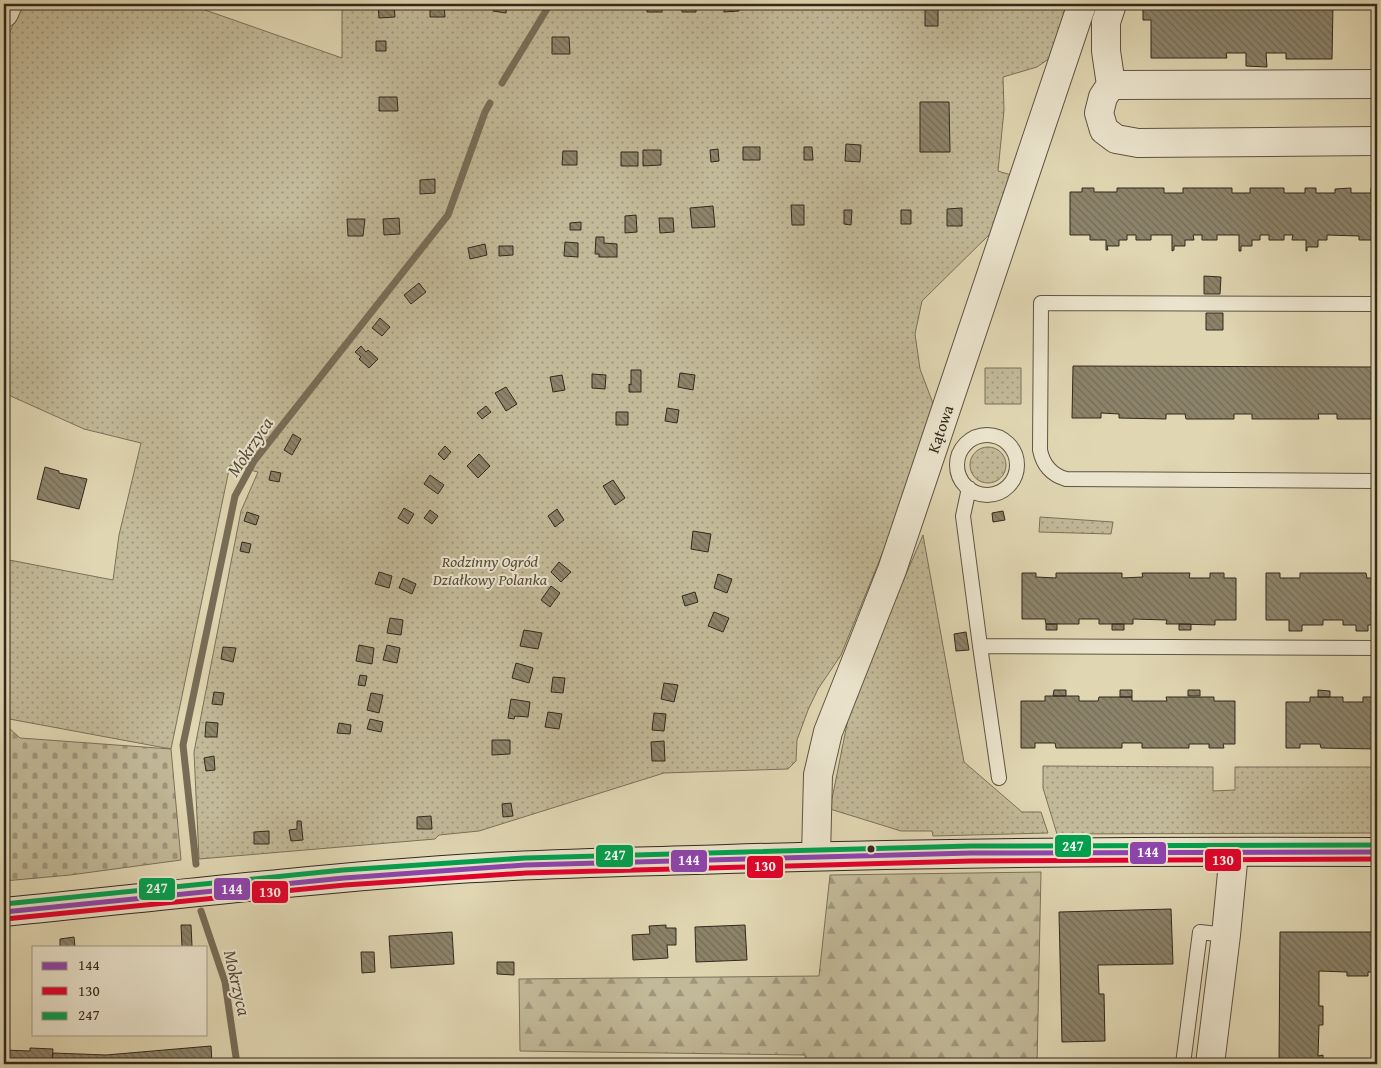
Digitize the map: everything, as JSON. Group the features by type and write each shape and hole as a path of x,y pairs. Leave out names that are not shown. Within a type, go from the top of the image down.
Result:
{"street":[{"path":"4,13 8,4"},
{"name":"Kątowa","path":"816,856 818,775 828,732 892,570 1082,4"},
{"path":"1112,4 1106,22 1106,51 1111,84 1103,97 1099,113 1104,130 1116,139 1138,143 1377,140"},
{"path":"1111,84 1377,84"},
{"path":"1210,1064 1234,852"},
{"path":"4,912 320,880 459,869 816,856 1377,852"}],"lane":[{"path":"1377,304 1042,303 1040,450 1044,462 1049,469 1057,477 1066,479 1377,481"},
{"path":"988,435 1006,442 1016,458 1017,468 1009,486 1001,492 992,495 982,495 969,488 960,477 957,467 962,449 970,441 988,435"},
{"path":"969,488 963,516 999,778"},
{"path":"980,646 1377,648"},
{"path":"1183,1064 1200,932 1226,935"}],"green space":[{"name":"Rodzinny Ogród Działkowy Polanka","path":"23,4 188,4 342,58 342,4 1067,4 1050,58 1037,67 1003,77 1004,110 998,171 1011,175 993,231 922,301 915,334 920,369 934,406 895,522 841,655 818,689 808,710 797,740 796,761 788,769 664,773 479,831 439,835 435,839 199,859 194,752 241,511 258,472 230,465 171,749 4,718 4,559 113,580 119,535 141,443 84,429 4,393 4,44"},
{"path":"985,368 1021,368 1021,404 985,404"},
{"path":"988,447 995,448 1001,452 1005,458 1005,472 1001,478 995,482 988,483 981,482 975,478 971,472 970,465 971,458 975,452 981,448"},
{"path":"1040,517 1113,522 1111,534 1039,532"},
{"path":"923,535 964,762 1022,812 1041,812 1048,833 933,836 932,831 901,831 830,809 852,699"},
{"path":"9,728 20,738 171,749 181,860 70,875 4,881 4,797"},
{"path":"1043,766 1213,767 1213,791 1235,790 1235,767 1377,767 1377,833 1057,834 1043,788"},
{"path":"1041,872 1037,1064 806,1064 805,1055 520,1051 519,979 819,976 830,875"}],"building":[{"path":"378,4 394,4 395,17 379,18"},
{"path":"430,4 444,4 445,17 430,17"},
{"path":"495,4 507,4 506,13 493,11"},
{"path":"647,4 662,4 662,12 647,12"},
{"path":"682,4 696,4 696,12 682,12"},
{"path":"724,4 739,4 739,11 724,12"},
{"path":"1143,4 1333,4 1332,59 1286,59 1286,53 1266,53 1267,67 1246,66 1246,53 1226,53 1227,58 1151,58 1151,20 1143,20"},
{"path":"925,9 938,9 938,26 925,26"},
{"path":"552,37 569,37 570,54 552,54"},
{"path":"376,41 386,41 386,51 376,51"},
{"path":"379,97 397,97 398,111 379,111"},
{"path":"920,102 949,102 950,152 920,152"},
{"path":"846,144 861,145 860,162 845,161"},
{"path":"743,147 760,147 760,160 743,160"},
{"path":"804,147 812,147 813,160 804,160"},
{"path":"718,149 719,161 711,162 710,150"},
{"path":"643,150 661,150 661,165 643,166"},
{"path":"563,151 577,151 577,165 562,165"},
{"path":"621,152 638,152 638,166 621,166"},
{"path":"435,179 435,193 420,194 420,180"},
{"path":"1082,188 1094,188 1094,192 1117,192 1117,188 1164,188 1164,193 1183,193 1183,188 1232,188 1232,193 1250,193 1250,188 1284,188 1284,193 1305,193 1305,188 1316,188 1316,193 1335,193 1335,189 1351,188 1351,193 1371,193 1371,188 1377,188 1377,247 1374,247 1374,251 1372,251 1372,240 1359,240 1359,236 1327,235 1327,240 1318,240 1318,247 1307,247 1306,251 1306,240 1292,240 1293,235 1284,235 1284,240 1269,240 1269,235 1260,235 1260,240 1252,240 1252,246 1241,246 1241,251 1239,251 1239,235 1217,235 1217,240 1202,240 1202,235 1193,235 1194,240 1185,240 1185,246 1174,246 1172,251 1172,235 1151,235 1151,240 1136,240 1136,235 1127,235 1127,240 1119,240 1119,246 1107,246 1108,250 1106,250 1106,240 1090,240 1090,235 1070,235 1070,192 1082,192"},
{"path":"791,205 804,205 804,225 792,225"},
{"path":"713,206 715,227 692,228 690,208"},
{"path":"962,208 962,226 947,226 947,209"},
{"path":"844,210 852,210 851,225 844,224"},
{"path":"901,210 911,210 911,224 901,224"},
{"path":"636,215 637,232 625,233 625,216"},
{"path":"399,218 400,234 384,235 383,219"},
{"path":"659,218 673,218 674,232 660,233"},
{"path":"347,219 365,219 363,236 348,236"},
{"path":"581,222 581,230 570,230 570,223"},
{"path":"596,237 604,237 604,243 617,244 617,257 599,257 599,254 595,254"},
{"path":"565,242 578,243 578,257 564,256"},
{"path":"485,244 487,255 470,259 468,248"},
{"path":"499,246 513,246 513,255 499,256"},
{"path":"1204,276 1221,277 1220,294 1204,294"},
{"path":"419,283 426,292 411,304 404,295"},
{"path":"1206,313 1223,313 1223,330 1206,330"},
{"path":"380,318 390,327 382,336 372,328"},
{"path":"361,346 366,352 368,350 378,359 369,368 359,359 361,357 355,352"},
{"path":"1375,361 1377,361 1377,419 1337,419 1337,414 1318,414 1319,419 1252,419 1252,414 1234,414 1234,419 1186,419 1185,414 1166,414 1166,419 1119,418 1119,414 1101,413 1101,418 1072,418 1073,366 1375,367"},
{"path":"631,370 641,370 641,392 629,392"},
{"path":"680,373 695,375 693,390 678,387"},
{"path":"592,374 606,375 605,389 592,388"},
{"path":"562,375 565,390 553,392 550,377"},
{"path":"506,387 517,404 506,411 495,393"},
{"path":"486,406 491,412 482,419 477,413"},
{"path":"667,408 679,410 677,423 665,421"},
{"path":"616,412 628,412 628,425 616,425"},
{"path":"293,434 301,439 292,455 284,450"},
{"path":"445,446 451,452 444,460 438,454"},
{"path":"479,454 490,466 478,478 467,466"},
{"path":"45,467 59,471 59,473 87,479 79,509 37,499"},
{"path":"271,471 281,473 279,482 269,480"},
{"path":"430,475 444,485 438,494 424,484"},
{"path":"613,480 625,498 615,505 603,486"},
{"path":"404,508 414,514 408,524 398,518"},
{"path":"557,509 564,520 555,527 548,516"},
{"path":"430,510 438,516 432,524 424,518"},
{"path":"1003,511 1005,520 993,522 992,513"},
{"path":"247,512 259,516 256,525 244,521"},
{"path":"693,531 711,534 708,552 691,549"},
{"path":"242,542 251,544 249,553 240,551"},
{"path":"559,562 571,572 561,582 551,572"},
{"path":"379,572 392,576 389,588 375,584"},
{"path":"1022,573 1036,573 1036,577 1056,578 1056,573 1122,573 1122,578 1143,577 1142,573 1190,573 1189,578 1210,578 1210,573 1224,573 1224,578 1236,578 1236,620 1215,620 1215,625 1166,624 1167,620 1133,619 1133,624 1099,624 1099,619 1079,619 1079,624 1046,624 1045,619 1022,619"},
{"path":"1266,573 1280,573 1280,578 1300,578 1300,573 1366,573 1367,578 1377,578 1377,625 1368,625 1368,631 1356,631 1356,625 1343,625 1343,620 1323,620 1323,625 1302,625 1302,631 1289,631 1289,620 1266,620"},
{"path":"718,574 732,579 727,593 714,588"},
{"path":"403,578 416,584 412,594 399,588"},
{"path":"551,586 560,593 550,607 541,600"},
{"path":"695,592 698,602 685,606 682,596"},
{"path":"714,612 729,618 723,632 708,626"},
{"path":"390,618 403,620 401,635 387,633"},
{"path":"1046,624 1057,624 1057,630 1046,630"},
{"path":"1112,624 1124,624 1124,630 1112,630"},
{"path":"1179,624 1191,624 1191,630 1179,630"},
{"path":"524,630 542,633 538,649 520,646"},
{"path":"966,632 969,650 956,651 954,634"},
{"path":"359,645 374,648 372,664 356,661"},
{"path":"387,645 400,648 397,663 383,660"},
{"path":"223,647 236,648 233,662 221,659"},
{"path":"516,663 533,668 529,683 512,678"},
{"path":"360,675 367,676 365,686 358,685"},
{"path":"553,677 565,678 563,693 551,692"},
{"path":"664,683 678,685 674,702 661,699"},
{"path":"1054,690 1066,690 1066,696 1053,696"},
{"path":"1120,690 1132,690 1132,697 1120,697"},
{"path":"1188,690 1200,690 1200,696 1188,696"},
{"path":"1318,690 1330,691 1330,697 1318,697"},
{"path":"214,692 224,693 222,705 212,704"},
{"path":"371,693 383,695 379,713 367,710"},
{"path":"1045,696 1079,696 1079,701 1098,701 1099,697 1132,697 1132,701 1167,701 1166,697 1214,697 1214,701 1235,701 1235,744 1223,744 1224,748 1209,748 1209,744 1189,744 1189,748 1142,748 1142,743 1122,743 1122,748 1056,748 1055,743 1035,743 1035,748 1021,748 1021,701 1045,701"},
{"path":"1310,697 1343,697 1343,702 1363,702 1363,697 1377,697 1377,749 1321,748 1320,744 1300,744 1300,748 1286,748 1286,702 1310,702"},
{"path":"511,699 530,702 528,717 515,716 514,719 508,718"},
{"path":"548,712 562,714 559,729 545,727"},
{"path":"654,713 666,714 664,731 652,730"},
{"path":"370,719 383,722 381,732 367,729"},
{"path":"206,722 218,723 217,737 205,737"},
{"path":"339,723 351,725 350,734 337,733"},
{"path":"492,740 510,740 510,754 492,755"},
{"path":"664,741 665,761 652,761 651,742"},
{"path":"214,756 215,770 206,771 204,758"},
{"path":"511,803 513,816 503,817 502,804"},
{"path":"431,816 432,829 417,829 417,817"},
{"path":"297,821 301,821 303,840 291,841 289,830 297,829"},
{"path":"269,831 269,844 254,844 254,832"},
{"path":"1171,909 1173,964 1098,965 1099,994 1104,994 1105,1041 1062,1042 1059,912"},
{"path":"181,925 191,925 192,946 182,946"},
{"path":"666,925 666,928 676,928 676,945 667,945 668,958 633,960 632,935 650,934 649,926"},
{"path":"745,925 747,960 696,962 695,927"},
{"path":"452,932 454,964 391,968 389,936"},
{"path":"1280,932 1377,932 1377,972 1368,972 1368,976 1347,976 1347,972 1319,971 1319,1006 1323,1006 1323,1025 1319,1025 1318,1056 1323,1055 1323,1064 1279,1064"},
{"path":"74,937 75,946 60,946 60,939"},
{"path":"361,952 374,952 375,972 362,973"},
{"path":"497,962 514,962 514,975 497,974"},
{"path":"211,1046 212,1064 52,1064 53,1053 106,1055"},
{"path":"30,1048 53,1049 52,1064 4,1064 4,1050 30,1051"}],"waterway":[{"name":"Mokrzyca","path":"502,83 550,4"},
{"name":"Mokrzyca","path":"196,864 183,745 235,496 254,461 448,215 485,112 490,103"},
{"name":"Mokrzyca","path":"201,911 225,982 237,1064"}],"transit line":[{"name":"247","path":"4,904 343,870 525,858 971,846 1377,845"},
{"name":"144","path":"4,912 344,878 525,865 971,853 1377,852"},
{"name":"130","path":"5,919 345,885 526,873 971,861 1377,859"}]}
